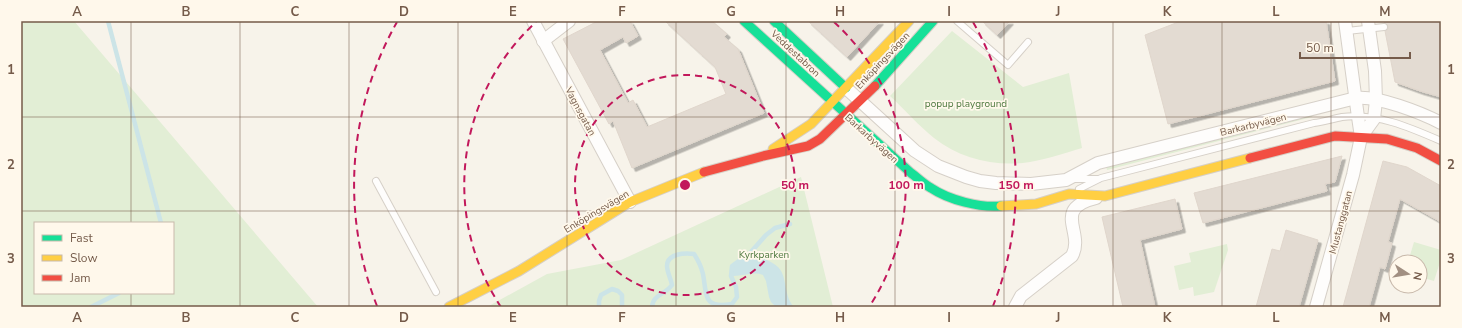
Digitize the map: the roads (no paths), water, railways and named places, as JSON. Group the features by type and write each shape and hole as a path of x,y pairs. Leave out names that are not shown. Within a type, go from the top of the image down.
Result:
{"street":[{"name":"Vagnsgatan","path":"532,21 630,202"},
{"path":"543,41 569,21"},
{"name":"Veddestabron","path":"744,21 833,102"},
{"name":"Veddestabron","path":"774,21 846,88"},
{"name":"Enköpingsvägen","path":"763,156 809,126 909,21"},
{"name":"Enköpingsvägen","path":"449,307 519,271 630,202 708,170 808,146 820,139 876,84 933,21"},
{"name":"Mustanggatan","path":"1316,307 1353,175 1362,137 1374,119 1376,100 1375,71 1368,25"},
{"name":"Mustanggatan","path":"1346,26 1362,137"},
{"name":"Barkarbyvägen","path":"846,88 915,151 938,166 955,174 980,181 996,183 1031,184 1066,180 1098,163 1356,98 1364,97 1413,110 1441,124"},
{"name":"Barkarbyvägen","path":"833,102 910,173 932,189 960,201 993,208 1036,204 1069,194 1105,196 1335,136 1387,139 1417,148 1441,161"},
{"path":"1066,180 1069,194"},
{"path":"1015,307 1021,296 1072,256 1075,250 1072,218 1073,211 1077,205 1088,200 1105,196"}],"lane":[{"path":"957,21 1008,65 1028,42"},
{"path":"1346,26 1368,25 1384,27"},
{"name":"Barkarbyvägen","path":"1066,180 1101,178 1314,123 1341,118 1358,117 1391,121 1407,126 1441,141"},
{"name":"Barkarbyvägen","path":"1069,194 1101,178"},
{"path":"376,181 436,292"}],"water":[{"path":"750,253 759,255 778,267 783,276 788,297 794,307 776,307 771,302 763,275 751,274 731,276 732,266"}],"waterway":[{"path":"108,21 161,222"},
{"path":"652,307 655,299 672,285 667,268 670,258 673,256 686,254 694,254 698,261 703,274 706,294 711,303 716,305 732,304 737,297 736,287 731,276 732,266 750,253 766,235 775,228 790,224"},
{"path":"599,307 601,295 612,289 618,291 622,295 622,307"},
{"path":"91,307 117,294"}],"park label":[{"name":"popup playground","path":"966,103"},
{"name":"Kyrkparken","path":"764,254"}]}
